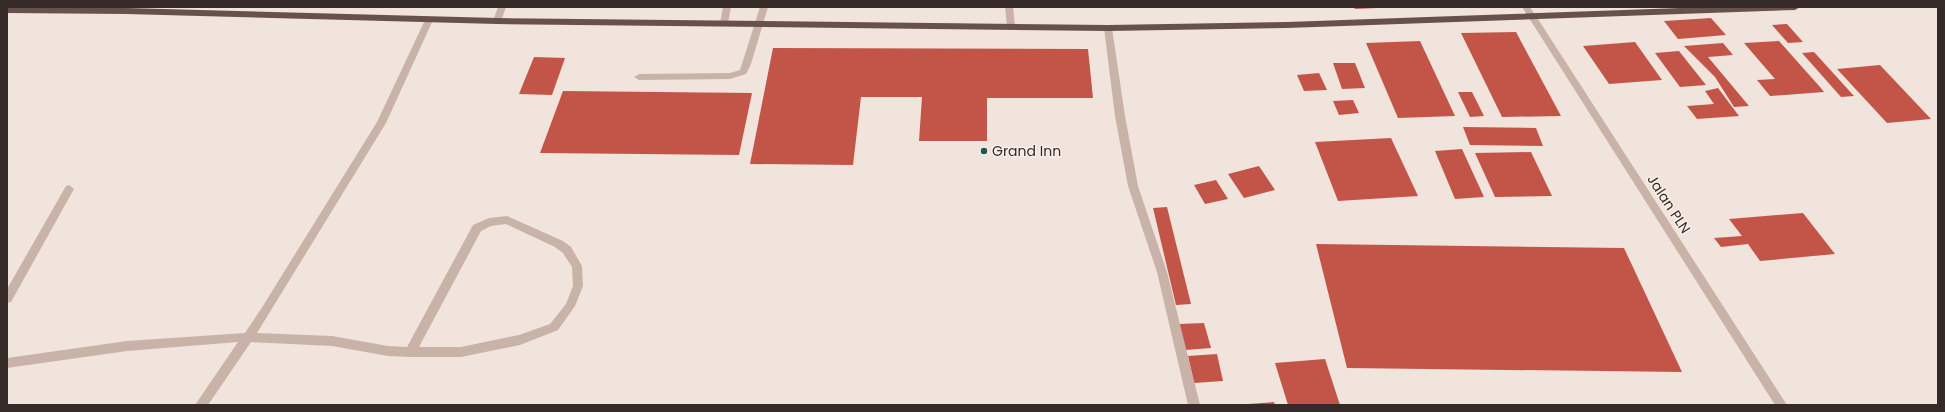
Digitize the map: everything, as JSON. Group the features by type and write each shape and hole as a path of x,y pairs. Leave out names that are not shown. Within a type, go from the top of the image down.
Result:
{"highway":[{"path":"7,10 128,9 429,20 1108,28 1287,25 1533,18 1795,7"}],"street":[{"path":"497,21 502,7"},
{"path":"724,23 727,7"},
{"path":"639,77 730,76 742,72 747,64 764,7"},
{"path":"1009,7 1011,27"},
{"name":"Jalan PLN","path":"1526,7 1781,405"},
{"path":"201,405 265,312 381,123 429,20"},
{"path":"1108,28 1120,116 1133,186 1162,272 1194,405"},
{"path":"7,300 69,189"},
{"path":"7,363 127,346 247,337 332,341 388,351 410,352 461,352 520,340 554,326 563,317 575,296 578,276 577,266 572,257 559,244 507,220 488,222 477,228 410,352"}],"building":[{"path":"1354,7 1377,7 1377,8 1355,9"},
{"path":"1711,18 1726,35 1678,39 1664,21"},
{"path":"1787,24 1803,42 1788,43 1772,25"},
{"path":"1516,32 1561,116 1502,117 1461,33"},
{"path":"1420,41 1455,116 1398,118 1366,43"},
{"path":"1779,41 1824,92 1770,96 1757,80 1775,79 1744,43"},
{"path":"1635,42 1662,80 1609,84 1583,46"},
{"path":"1723,43 1733,55 1708,57 1749,106 1734,107 1715,77 1684,46"},
{"path":"773,48 1088,49 1093,98 987,98 987,141 919,141 922,97 861,97 853,165 750,164"},
{"path":"1679,51 1706,85 1680,87 1655,53"},
{"path":"1814,52 1854,96 1841,97 1802,53"},
{"path":"534,57 565,58 552,95 519,94"},
{"path":"1333,63 1355,63 1365,88 1342,89"},
{"path":"1880,65 1931,119 1887,123 1837,69"},
{"path":"1319,73 1327,90 1304,91 1297,75"},
{"path":"1718,88 1739,116 1697,119 1687,106 1714,104 1705,91"},
{"path":"563,91 752,93 739,155 540,153"},
{"path":"1458,92 1472,92 1484,116 1470,117"},
{"path":"1353,100 1359,113 1339,115 1333,101"},
{"path":"1463,127 1536,128 1543,146 1470,145"},
{"path":"1391,138 1418,196 1338,201 1315,142"},
{"path":"1462,149 1484,197 1455,199 1435,151"},
{"path":"1531,152 1552,196 1495,197 1475,153"},
{"path":"1259,166 1275,190 1244,198 1228,174"},
{"path":"1216,180 1228,199 1205,204 1194,185"},
{"path":"1167,207 1191,304 1176,305 1153,208"},
{"path":"1803,213 1835,254 1760,261 1748,244 1721,247 1714,238 1742,236 1729,219"},
{"path":"1316,244 1624,248 1682,372 1347,368"},
{"path":"1204,323 1211,348 1185,350 1179,324"},
{"path":"1217,354 1223,381 1194,383 1188,356"},
{"path":"1325,359 1340,405 1288,405 1275,363"},
{"path":"1274,402 1275,405 1248,405 1248,404"}],"place":[{"name":"Grand Inn","path":"984,151"}]}
